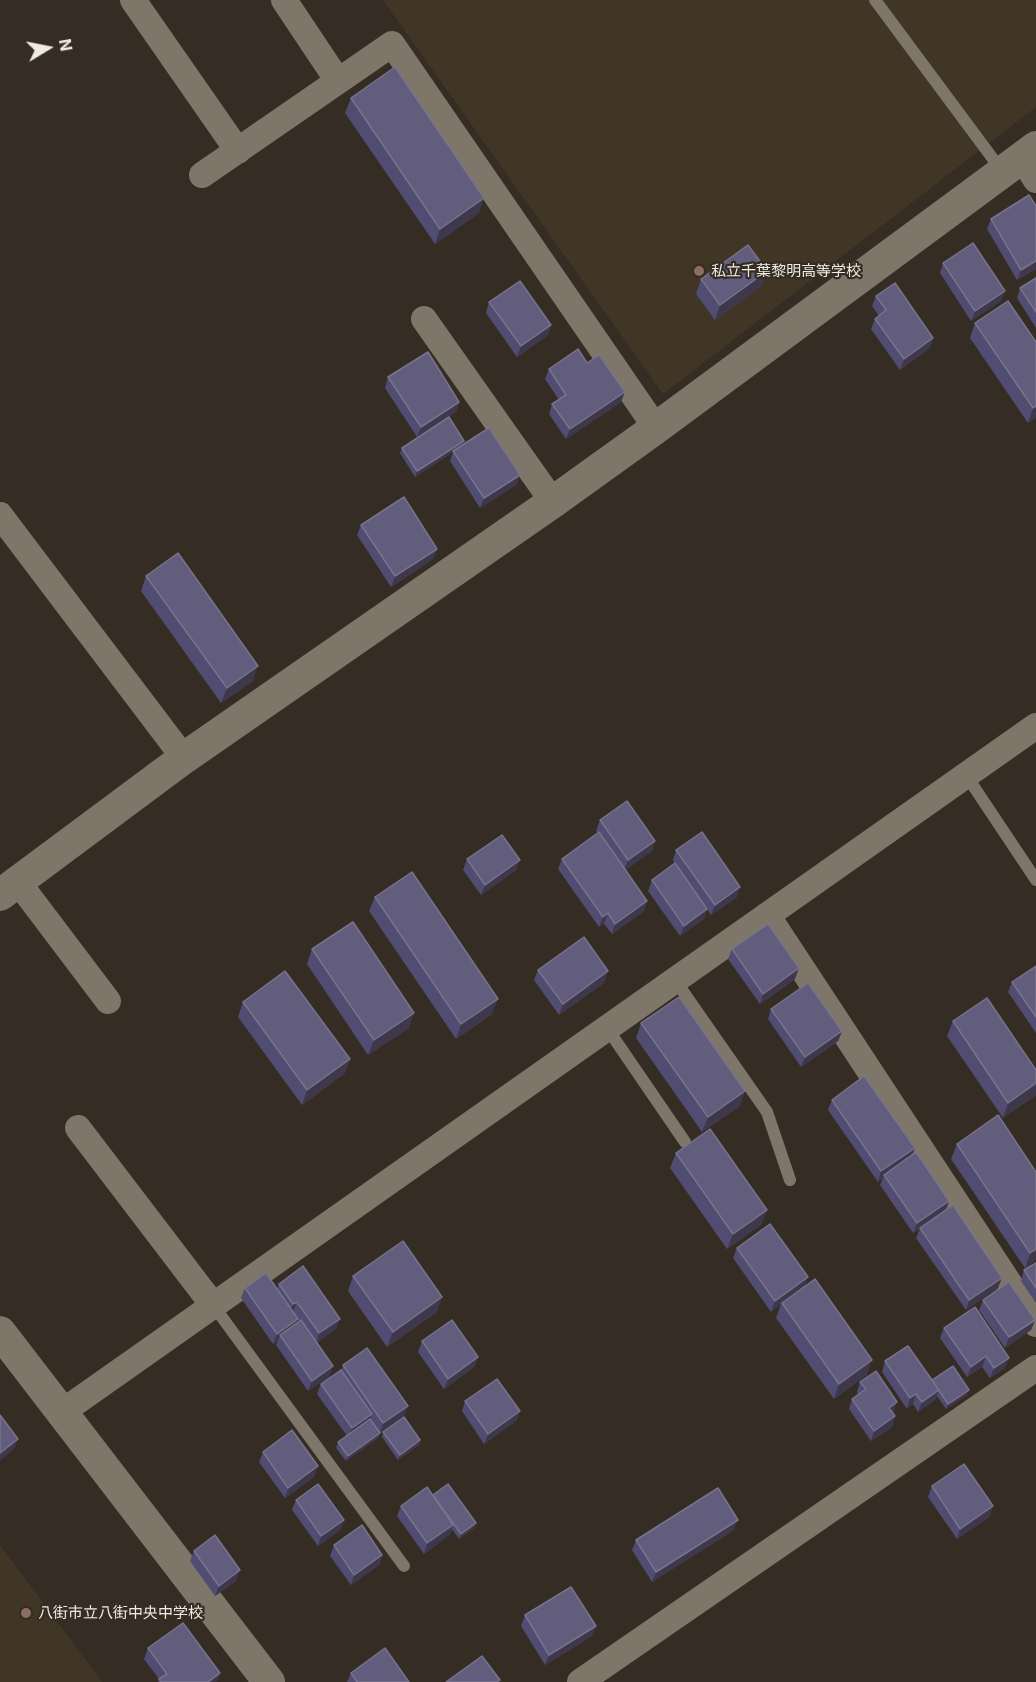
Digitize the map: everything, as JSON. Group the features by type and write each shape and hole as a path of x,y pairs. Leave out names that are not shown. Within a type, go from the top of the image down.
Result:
{"street":[{"path":"133,0 238,151"},
{"path":"284,0 338,81"},
{"path":"202,175 392,44 656,428"},
{"path":"108,1001 9,889 184,758 554,502 1024,164"},
{"path":"424,319 554,502"},
{"path":"0,515 184,758"},
{"path":"62,1412 1036,726"},
{"path":"767,915 1036,1324"},
{"path":"78,1128 213,1305"},
{"path":"0,1332 269,1682"},
{"path":"580,1682 1036,1368"}],"lane":[{"path":"875,0 1024,164"},
{"path":"966,775 1036,880"},
{"path":"675,980 767,1112 790,1180"},
{"path":"607,1028 685,1142"},
{"path":"213,1305 404,1566"}],"shaded area":[{"name":"私立千葉黎明高等学校","path":"383,0 1036,0 1036,107 663,394"},
{"name":"八街市立八街中央中学校","path":"0,1545 102,1682 0,1682"}],"building":[{"path":"395,67 484,198 440,229 351,98"},
{"path":"1029,195 1036,206 1036,261 1021,270 991,219"},
{"path":"973,243 1005,291 975,311 943,263"},
{"path":"748,245 767,271 720,305 701,279"},
{"path":"1036,278 1036,312 1020,288"},
{"path":"520,281 551,325 521,346 489,302"},
{"path":"895,283 933,338 904,359 875,319 886,310 876,296"},
{"path":"1008,301 1036,342 1036,406 1033,408 975,323"},
{"path":"578,349 587,363 599,355 625,392 570,429 552,404 566,395 549,369"},
{"path":"428,352 459,402 421,427 388,377"},
{"path":"449,417 464,441 417,471 402,448"},
{"path":"489,428 520,475 484,498 453,451"},
{"path":"404,497 437,549 395,576 361,525"},
{"path":"178,553 258,666 227,688 146,576"},
{"path":"627,801 655,841 628,860 600,820"},
{"path":"599,832 647,901 615,924 608,913 603,917 562,859"},
{"path":"702,832 740,887 715,905 676,850"},
{"path":"502,835 520,860 485,885 467,859"},
{"path":"675,863 707,909 684,926 652,880"},
{"path":"412,872 498,999 461,1024 375,897"},
{"path":"353,922 414,1013 374,1040 312,949"},
{"path":"768,924 799,968 763,994 732,949"},
{"path":"584,937 608,971 563,1004 538,970"},
{"path":"1036,966 1036,1017 1012,982"},
{"path":"285,971 350,1059 307,1090 243,1002"},
{"path":"808,983 842,1031 805,1057 771,1009"},
{"path":"679,997 745,1091 708,1117 641,1023"},
{"path":"987,998 1036,1070 1036,1083 1008,1103 953,1021"},
{"path":"864,1076 915,1148 881,1171 832,1100"},
{"path":"998,1115 1036,1172 1036,1249 1030,1253 957,1144"},
{"path":"710,1129 767,1210 733,1234 676,1153"},
{"path":"916,1152 949,1201 917,1223 884,1175"},
{"path":"953,1205 1002,1278 969,1300 920,1228"},
{"path":"770,1224 808,1277 775,1301 737,1248"},
{"path":"403,1241 442,1297 393,1332 353,1276"},
{"path":"1036,1263 1036,1288 1024,1270"},
{"path":"303,1266 340,1319 319,1333 297,1302 293,1304 279,1284"},
{"path":"266,1273 298,1319 277,1334 245,1288"},
{"path":"815,1279 872,1360 839,1384 782,1303"},
{"path":"1009,1282 1035,1320 1009,1337 983,1300"},
{"path":"975,1307 1009,1358 994,1368 986,1356 971,1367 944,1328"},
{"path":"301,1320 333,1366 312,1381 280,1335"},
{"path":"452,1320 478,1357 448,1379 422,1341"},
{"path":"908,1346 939,1390 922,1402 916,1394 910,1398 885,1361"},
{"path":"367,1348 408,1406 383,1423 343,1365"},
{"path":"953,1366 969,1390 948,1404 932,1380"},
{"path":"341,1370 372,1414 352,1428 321,1384"},
{"path":"876,1371 897,1402 889,1408 895,1416 874,1431 852,1399 866,1389 860,1382"},
{"path":"497,1379 520,1411 488,1434 465,1401"},
{"path":"0,1415 18,1439 0,1453"},
{"path":"404,1417 420,1440 400,1455 383,1432"},
{"path":"370,1419 380,1433 348,1456 338,1442"},
{"path":"292,1430 318,1466 288,1488 263,1452"},
{"path":"964,1464 993,1506 960,1529 932,1486"},
{"path":"318,1484 344,1520 321,1536 296,1500"},
{"path":"448,1484 476,1523 461,1534 433,1495"},
{"path":"427,1487 453,1525 427,1543 401,1506"},
{"path":"718,1488 738,1520 656,1572 636,1540"},
{"path":"362,1525 382,1555 354,1575 334,1545"},
{"path":"215,1535 240,1570 219,1586 194,1551"},
{"path":"571,1587 596,1626 549,1655 525,1615"},
{"path":"183,1623 220,1673 208,1682 161,1682 159,1679 167,1674 148,1648"},
{"path":"385,1648 409,1682 357,1682 351,1673"},
{"path":"482,1656 500,1680 497,1682 446,1682"}],"place":[{"name":"私立千葉黎明高等学校","path":"699,271"},
{"name":"八街市立八街中央中学校","path":"26,1613"}]}
